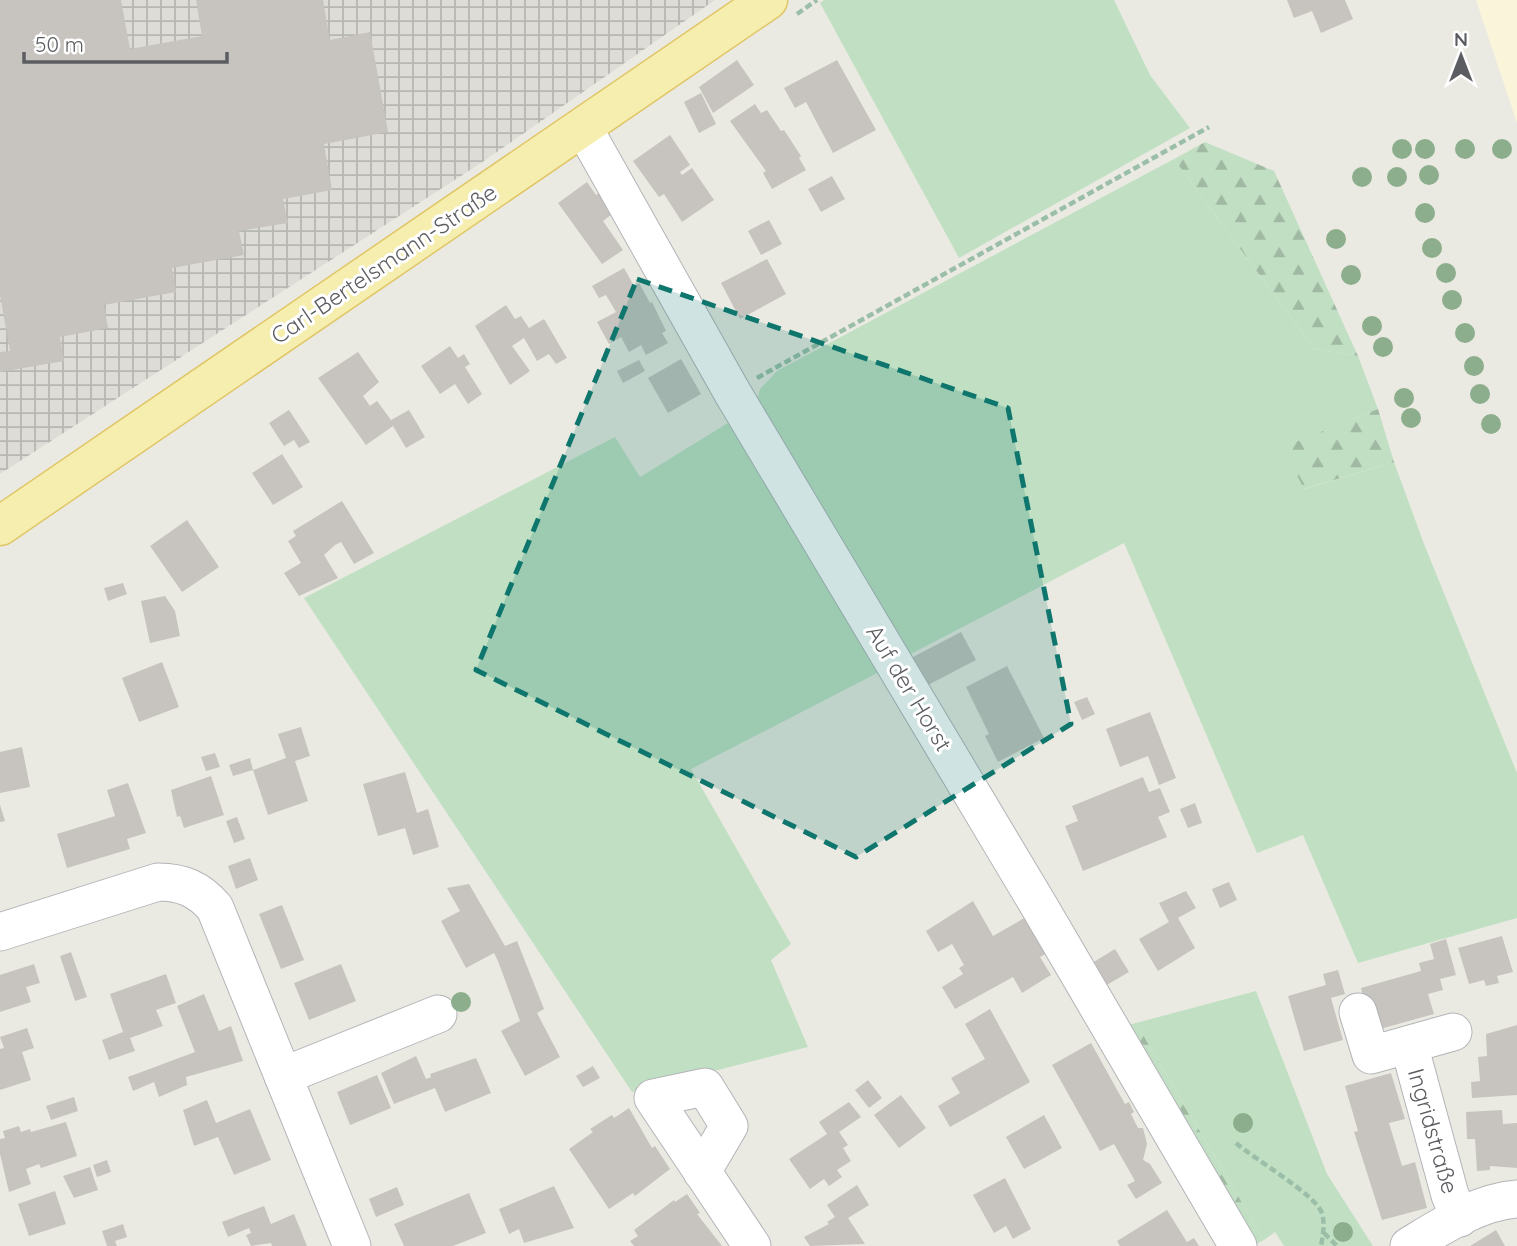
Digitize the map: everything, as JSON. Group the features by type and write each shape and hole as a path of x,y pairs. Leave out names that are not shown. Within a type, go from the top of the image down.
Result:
{"main road":[{"name":"Carl-Bertelsmann-Straße","path":"0,526 768,0"}],"street":[{"name":"Auf der Horst","path":"583,127 732,392 1039,906 1238,1246"},
{"path":"0,932 158,882 175,882 204,894 215,908 352,1246"},
{"name":"Ingridstraße","path":"1358,1012 1371,1055 1453,1032"},
{"path":"283,1076 438,1014"},
{"name":"Ingridstraße","path":"1409,1045 1450,1195 1460,1218"},
{"path":"702,1172 752,1246"},
{"name":"Ingridstraße","path":"1409,1246 1496,1201 1517,1199"}],"path":[{"path":"732,392 1209,127"},
{"path":"1236,1143 1310,1196 1321,1211 1324,1233 1321,1246"},
{"path":"1324,1233 1337,1246"}],"highlighted area":[{"path":"637,279 1008,408 1071,724 856,857 476,670"}],"shaded area":[{"path":"0,0 715,0 481,163 0,474"},
{"path":"1476,0 1517,0 1517,123"}],"green space":[{"path":"824,0 1114,0 1150,75 1190,128 959,258 820,3"},
{"path":"1205,142 1274,171 1358,356 1314,349 1174,159"},
{"path":"1174,159 1314,349 1358,356 1378,409 1284,447 1305,489 1394,462 1424,544 1517,773 1517,918 1358,963 1303,835 1257,853 1124,543 903,658 755,410 760,389 777,371"},
{"path":"1378,409 1394,462 1304,489 1283,447"},
{"path":"736,418 885,669 691,769 791,944 771,960 808,1047 632,1092 304,598 615,437 640,477"},
{"path":"1256,991 1327,1174 1373,1246 1284,1246 1275,1232 1264,1240 1136,1023"},
{"path":"1136,1023 1264,1240 1253,1246 1119,1027"}],"building":[{"path":"0,0 121,0 130,49 202,36 196,0 323,0 330,40 370,32 388,132 324,144 332,190 283,199 288,223 239,231 244,255 172,268 176,292 104,305 108,328 60,337 64,361 0,372 0,352 10,351 0,295"},
{"path":"1287,0 1345,0 1353,19 1321,33 1312,11 1294,18"},
{"path":"737,60 754,85 713,113 699,87"},
{"path":"837,60 876,130 833,153 806,102 795,108 784,88"},
{"path":"701,93 716,124 699,133 684,102"},
{"path":"755,104 761,113 767,110 781,131 784,130 801,156 799,158 806,170 772,189 763,173 766,171 730,121"},
{"path":"670,135 690,165 680,172 682,175 692,168 714,200 682,222 664,194 659,197 633,161"},
{"path":"832,176 845,199 821,212 808,189"},
{"path":"587,182 596,195 602,191 616,211 603,221 623,250 602,264 558,203"},
{"path":"769,220 782,244 761,255 748,231"},
{"path":"767,259 786,294 740,319 721,283"},
{"path":"624,268 634,286 639,283 650,303 652,302 666,331 662,333 668,343 646,355 641,345 629,352 621,337 609,344 597,322 616,312 606,295 599,298 592,286"},
{"path":"506,305 515,319 521,316 529,328 544,319 567,358 556,364 549,354 537,361 524,338 512,346 530,371 510,385 475,326"},
{"path":"450,346 458,358 464,354 470,364 465,367 482,394 468,404 455,384 440,394 421,366"},
{"path":"358,352 379,382 363,396 370,406 377,401 391,420 409,410 425,437 406,448 393,426 366,445 318,378"},
{"path":"681,359 701,394 668,413 648,378"},
{"path":"639,360 645,371 623,383 617,371"},
{"path":"289,410 310,442 299,448 294,440 284,446 269,423"},
{"path":"282,454 303,487 273,505 252,473"},
{"path":"342,501 374,553 354,564 341,542 335,545 324,555 338,578 299,596 284,573 301,563 288,541 296,536 293,531"},
{"path":"187,520 219,567 182,592 150,546"},
{"path":"123,583 127,594 108,601 104,588"},
{"path":"165,596 175,611 180,636 150,643 141,601"},
{"path":"961,632 976,660 926,686 911,658"},
{"path":"162,662 179,707 139,722 122,678"},
{"path":"1007,666 1044,738 998,762 985,736 989,734 966,687"},
{"path":"1087,697 1095,714 1082,720 1074,702"},
{"path":"1150,712 1176,778 1159,785 1148,756 1120,767 1106,729"},
{"path":"301,727 310,756 295,761 308,801 268,815 253,770 286,758 278,734"},
{"path":"22,747 30,787 0,793 0,752"},
{"path":"215,753 220,767 206,771 201,757"},
{"path":"250,758 253,770 233,776 229,765"},
{"path":"405,772 417,813 428,809 439,847 413,855 405,828 378,836 363,784"},
{"path":"211,776 224,815 184,828 180,816 177,817 171,790"},
{"path":"1143,777 1149,792 1160,788 1170,812 1158,817 1167,837 1083,871 1065,826 1078,821 1072,806"},
{"path":"128,783 146,833 127,839 130,849 67,868 57,834 115,816 107,790"},
{"path":"1195,803 1202,823 1188,828 1180,809"},
{"path":"0,805 5,821 0,822"},
{"path":"237,817 245,839 234,843 226,821"},
{"path":"250,858 258,880 236,889 228,866"},
{"path":"1229,882 1237,900 1220,908 1212,889"},
{"path":"469,884 505,946 517,941 544,1009 537,1013 560,1057 525,1076 501,1031 520,1021 494,953 466,968 441,921 460,911 447,888"},
{"path":"1186,891 1196,908 1178,918 1195,948 1158,971 1139,939 1169,922 1159,903"},
{"path":"973,901 993,936 1033,913 1054,949 1040,957 1051,975 1022,993 1013,977 955,1009 942,987 963,974 959,968 964,965 952,944 938,952 926,931"},
{"path":"282,905 304,960 281,969 259,914"},
{"path":"1502,936 1513,972 1497,976 1499,983 1486,986 1484,980 1469,984 1458,948"},
{"path":"1446,939 1456,975 1440,979 1443,990 1428,994 1434,1014 1373,1031 1361,988 1421,971 1419,963 1434,959 1430,944"},
{"path":"1115,949 1129,972 1105,986 1092,963"},
{"path":"71,952 87,997 75,1001 60,956"},
{"path":"34,964 40,983 26,987 31,1002 0,1012 0,975"},
{"path":"341,964 356,1001 309,1020 294,983"},
{"path":"1338,970 1345,994 1331,998 1343,1040 1304,1051 1288,996 1326,985 1323,974"},
{"path":"166,974 176,1003 156,1010 163,1026 130,1038 135,1051 109,1060 102,1040 123,1032 110,994"},
{"path":"204,994 219,1031 231,1026 243,1061 186,1077 187,1085 159,1097 154,1082 133,1091 128,1077 195,1052 177,1006"},
{"path":"990,1009 1030,1082 950,1127 938,1106 960,1093 951,1078 985,1059 965,1024"},
{"path":"1517,1025 1517,1095 1472,1098 1471,1082 1480,1081 1478,1057 1487,1056 1486,1034"},
{"path":"27,1028 34,1048 22,1052 31,1080 0,1090 0,1049 4,1048 0,1037"},
{"path":"1091,1043 1125,1104 1129,1102 1138,1128 1143,1128 1147,1144 1143,1160 1150,1164 1162,1183 1136,1199 1127,1185 1135,1181 1114,1144 1100,1151 1052,1065"},
{"path":"416,1056 426,1079 431,1077 430,1074 476,1058 491,1093 445,1112 435,1088 394,1104 381,1073"},
{"path":"593,1066 600,1078 583,1087 576,1076"},
{"path":"1391,1073 1405,1119 1389,1123 1402,1166 1415,1162 1427,1208 1382,1220 1354,1132 1358,1131 1345,1086"},
{"path":"377,1075 391,1108 350,1125 337,1092"},
{"path":"868,1080 882,1098 869,1108 855,1090"},
{"path":"901,1095 926,1128 899,1148 874,1115"},
{"path":"74,1097 78,1111 51,1120 46,1106"},
{"path":"207,1100 216,1123 250,1109 271,1160 234,1175 218,1137 194,1146 183,1110"},
{"path":"849,1102 861,1117 839,1132 848,1145 843,1148 851,1161 837,1170 842,1177 829,1186 824,1179 810,1189 789,1159 827,1134 819,1122"},
{"path":"629,1108 652,1148 655,1146 670,1169 635,1196 633,1193 609,1209 569,1149 593,1132 590,1129"},
{"path":"1502,1110 1503,1124 1517,1123 1517,1168 1490,1166 1490,1170 1477,1171 1475,1139 1467,1139 1466,1112"},
{"path":"1044,1115 1062,1148 1024,1169 1006,1137"},
{"path":"66,1122 77,1156 41,1168 39,1164 26,1169 31,1184 9,1192 0,1154 0,1139 5,1138 3,1131 19,1126 21,1132 30,1129 31,1132"},
{"path":"107,1160 111,1172 97,1177 93,1165"},
{"path":"90,1167 98,1190 74,1198 63,1176"},
{"path":"1005,1178 1031,1229 1013,1239 1006,1226 994,1233 973,1195"},
{"path":"857,1185 869,1205 848,1218 865,1244 810,1246 804,1237 829,1224 827,1222 835,1217 827,1205"},
{"path":"554,1186 574,1228 524,1243 519,1229 509,1234 499,1209"},
{"path":"397,1187 404,1205 376,1217 369,1199"},
{"path":"55,1191 66,1224 29,1236 18,1204"},
{"path":"469,1193 486,1233 453,1246 404,1246 394,1224"},
{"path":"687,1194 700,1213 697,1214 722,1246 634,1246 630,1241 638,1236 634,1230 674,1200 675,1202"},
{"path":"264,1206 271,1224 294,1214 307,1246 272,1246 271,1243 251,1246 246,1235 251,1233 249,1228 228,1237 222,1222"},
{"path":"1167,1210 1187,1242 1194,1238 1199,1246 1120,1246 1117,1241"},
{"path":"123,1224 127,1237 115,1241 117,1246 107,1246 102,1231"},
{"path":"1496,1230 1505,1246 1470,1246"}]}
